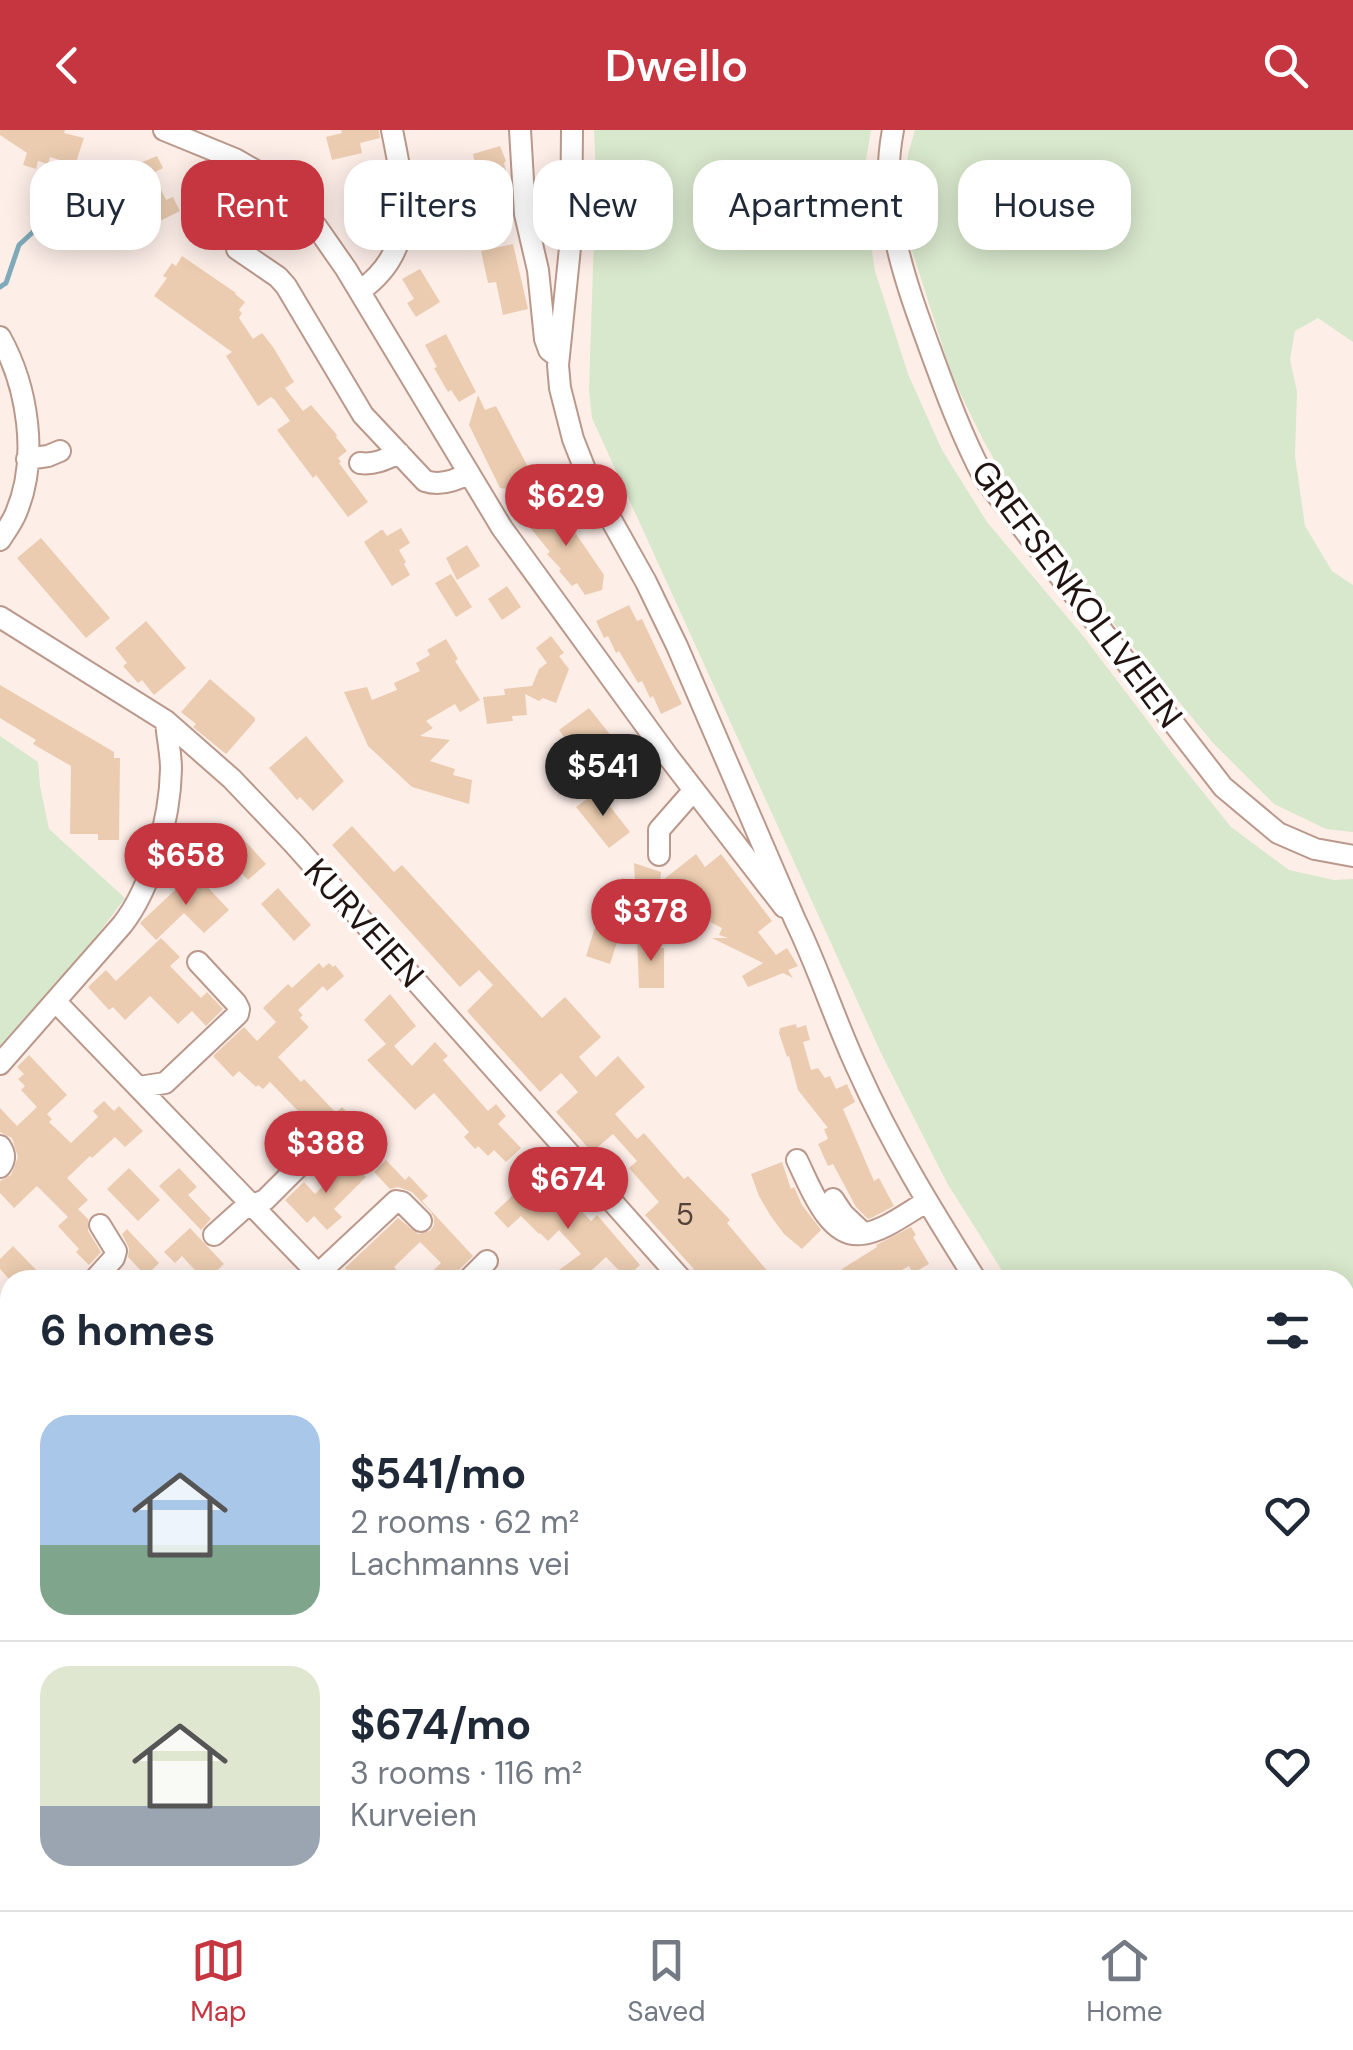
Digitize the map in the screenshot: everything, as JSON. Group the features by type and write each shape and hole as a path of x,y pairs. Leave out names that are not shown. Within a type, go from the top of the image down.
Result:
{"street":[{"path":"164,130 235,159 273,182 302,208 360,290 502,528 694,790 763,866"},
{"path":"360,290 386,267 404,228 404,189 392,130"},
{"path":"520,130 525,214 538,270 545,339 558,357"},
{"path":"572,130 571,238 558,374 580,462 661,611 763,866 810,950 858,1072 926,1202 970,1270"},
{"name":"GREFSENKOLLVEIEN","path":"893,130 888,190 902,269 960,430 984,478 1223,788 1278,833 1315,849 1353,856"},
{"path":"238,250 286,286 363,414 425,481 433,484 468,474"},
{"path":"0,338 22,400 27,459 16,513 0,540"},
{"path":"27,459 60,451"},
{"path":"360,462 371,464 398,453"},
{"name":"KURVEIEN","path":"0,617 166,722 232,778 673,1270"},
{"path":"0,1064 132,913 146,884 164,824 170,769 166,722"},
{"path":"659,856 659,830 694,790"},
{"path":"140,1087 165,1083 238,1014 236,1003 198,962"},
{"path":"56,1002 314,1270"},
{"path":"214,1235 252,1204 265,1200 330,1135"},
{"path":"0,1146 5,1154 0,1167"},
{"path":"797,1160 818,1204 833,1224 846,1232 865,1234 926,1202"},
{"path":"832,1200 865,1234"},
{"path":"328,1270 396,1201 421,1221"},
{"path":"100,1225 116,1251 103,1270"},
{"path":"479,1270 488,1261"}],"green space":[{"path":"594,130 871,130 866,160 693,160 693,250 872,250 908,374 942,450 987,522 1084,637 1231,827 1289,870 1334,880 1353,879 1353,1270 1002,1270 947,1183 881,1053 592,418 589,390 594,250 673,250 673,160 595,160"},
{"path":"915,130 1353,130 1353,342 1318,318 1295,331 1290,359 1297,392 1295,456 1305,526 1332,571 1353,585 1353,832 1326,829 1274,804 1214,744 1056,554 1011,489 952,376 912,250 938,250 938,160 907,160"},
{"path":"0,736 38,762 49,829 125,898 58,988 0,1047"}],"building":[{"path":"0,130 65,130 64,133 84,138 77,160 30,160 30,167 23,165 27,153 0,135"},
{"path":"341,130 379,130 380,138 360,143 362,153 332,160 326,137 342,133"},
{"path":"500,146 506,160 474,160 473,154"},
{"path":"161,190 166,200 173,197 180,211 161,220"},
{"path":"513,244 528,309 503,315 496,282 488,283 481,251 513,250"},
{"path":"182,256 245,302 239,318 253,339 262,333 273,347 294,382 285,388 303,411 311,405 337,435 347,451 338,458 339,463 368,502 348,517 277,430 290,421 275,400 271,397 258,406 226,356 232,352 154,296 172,263 176,266"},
{"path":"420,269 440,302 416,317 407,303 414,299 402,279"},
{"path":"446,334 476,392 459,402 451,390 448,392 425,345"},
{"path":"478,395 485,410 496,406 529,469 526,480 507,489 500,488 469,425"},
{"path":"553,500 604,575 602,590 585,595 577,583 572,586 524,520"},
{"path":"401,528 410,543 399,550 410,575 392,586 364,542 381,530 387,536"},
{"path":"41,538 110,618 86,638 17,558"},
{"path":"467,545 480,566 457,580 446,558"},
{"path":"451,574 472,607 456,617 435,583"},
{"path":"507,586 521,607 502,620 488,599"},
{"path":"629,605 637,621 642,619 682,704 661,714 653,696 650,698 642,681 638,683 596,621"},
{"path":"146,621 186,668 154,695 123,666 127,663 115,648"},
{"path":"551,636 564,653 559,656 569,669 556,703 525,694 527,715 487,724 483,697 505,695 504,689 532,686 539,669 547,663 536,648"},
{"path":"446,639 480,700 460,712 455,704 426,721 433,728 420,736 450,740 430,761 455,769 453,775 472,780 469,804 412,787 368,746 344,692 367,687 372,700 397,690 394,683 420,671 416,663 430,655 427,650"},
{"path":"210,679 255,718 226,754 181,712"},
{"path":"0,685 114,752 114,758 120,758 119,840 98,840 98,834 70,834 71,766 33,744 36,740 0,718"},
{"path":"589,708 616,742 623,736 631,747 609,764 606,760 600,764 584,743 574,751 559,730"},
{"path":"306,736 344,781 313,811 300,797 297,800 269,768"},
{"path":"598,791 630,832 609,848 576,807"},
{"path":"352,826 394,872 402,865 542,1018 565,997 601,1037 579,1057 596,1077 618,1056 645,1087 615,1114 637,1139 644,1133 684,1179 688,1176 730,1220 727,1223 767,1270 692,1270 645,1215 659,1202 629,1168 637,1161 613,1134 592,1152 556,1112 578,1092 561,1073 540,1092 467,1011 493,985 479,970 460,987 332,845"},
{"path":"234,829 266,864 248,880 216,845"},
{"path":"696,854 705,867 721,854 772,921 758,932 776,955 787,948 798,966 788,970 793,978 783,973 748,987 742,976 763,963 712,938 728,938 719,935 722,928 699,913 702,906 690,901 693,894 663,880"},
{"path":"634,863 661,872 657,914 636,907 635,886 610,964 586,956 599,915 622,878 635,883"},
{"path":"191,875 198,882 201,880 229,910 204,933 184,913 156,940 140,923"},
{"path":"278,888 311,925 294,941 261,904"},
{"path":"161,938 180,957 170,966 201,998 207,992 223,1009 206,1026 192,1011 178,1024 150,996 125,1020 113,1007 109,1010 88,987 106,970 116,981"},
{"path":"637,940 658,940 658,948 664,948 664,988 639,988"},
{"path":"319,963 323,968 329,963 335,965 344,976 327,991 323,986 298,1010 309,1027 278,1057 336,1113 342,1107 355,1120 343,1132 334,1122 326,1122 291,1151 280,1133 300,1113 270,1082 263,1089 239,1071 233,1077 213,1056 244,1027 257,1041 276,1022 263,1008 288,984 292,988"},
{"path":"390,994 416,1026 394,1046 412,1066 435,1042 448,1056 443,1060 488,1111 496,1104 506,1116 498,1124 521,1148 506,1162 494,1150 488,1156 478,1146 475,1149 464,1137 469,1132 434,1093 415,1110 367,1060 386,1044 364,1020"},
{"path":"796,1024 797,1028 806,1025 810,1040 803,1042 811,1070 818,1068 825,1078 830,1076 836,1089 847,1084 855,1102 843,1109 874,1181 879,1178 894,1206 868,1219 856,1207 833,1164 828,1166 818,1144 828,1139 824,1129 828,1128 798,1090 779,1033 780,1028"},
{"path":"29,1055 67,1095 47,1114 52,1119 49,1122 71,1143 98,1117 93,1111 104,1101 114,1111 119,1106 143,1131 125,1147 115,1137 67,1178 88,1200 78,1209 88,1219 88,1231 101,1252 89,1265 58,1226 68,1217 37,1186 14,1208 0,1193 0,1181 11,1175 18,1157 12,1138 0,1132 0,1108 17,1126 37,1107 21,1090 25,1086 18,1079 24,1074 17,1067"},
{"path":"350,1160 366,1177 334,1209 342,1217 327,1230 314,1216 307,1223 285,1200 304,1182 315,1194"},
{"path":"386,1160 405,1180 409,1176 428,1196 422,1201 473,1256 459,1270 434,1270 441,1263 420,1242 394,1267 397,1270 347,1270 398,1218 418,1234 430,1231 434,1225 431,1212 412,1192 398,1187 390,1189 374,1172"},
{"path":"782,1162 791,1189 794,1187 821,1230 802,1249 770,1215 751,1174"},
{"path":"129,1168 160,1200 138,1221 107,1189"},
{"path":"179,1168 197,1187 188,1195 211,1219 201,1230 159,1186"},
{"path":"530,1179 557,1206 567,1196 591,1221 597,1215 640,1265 635,1270 618,1270 606,1257 592,1270 559,1270 581,1254 559,1230 548,1241 521,1216 508,1228 494,1213"},
{"path":"911,1227 929,1264 918,1270 909,1266 902,1270 843,1270 876,1245"},
{"path":"190,1228 224,1264 218,1270 195,1270 182,1256 175,1263 164,1252"},
{"path":"127,1229 159,1263 152,1270 140,1270 128,1257 129,1248 122,1234"},
{"path":"13,1246 36,1270 1,1270 0,1259"}],"waterway":[{"path":"0,287 6,283 19,245 30,235"}]}
